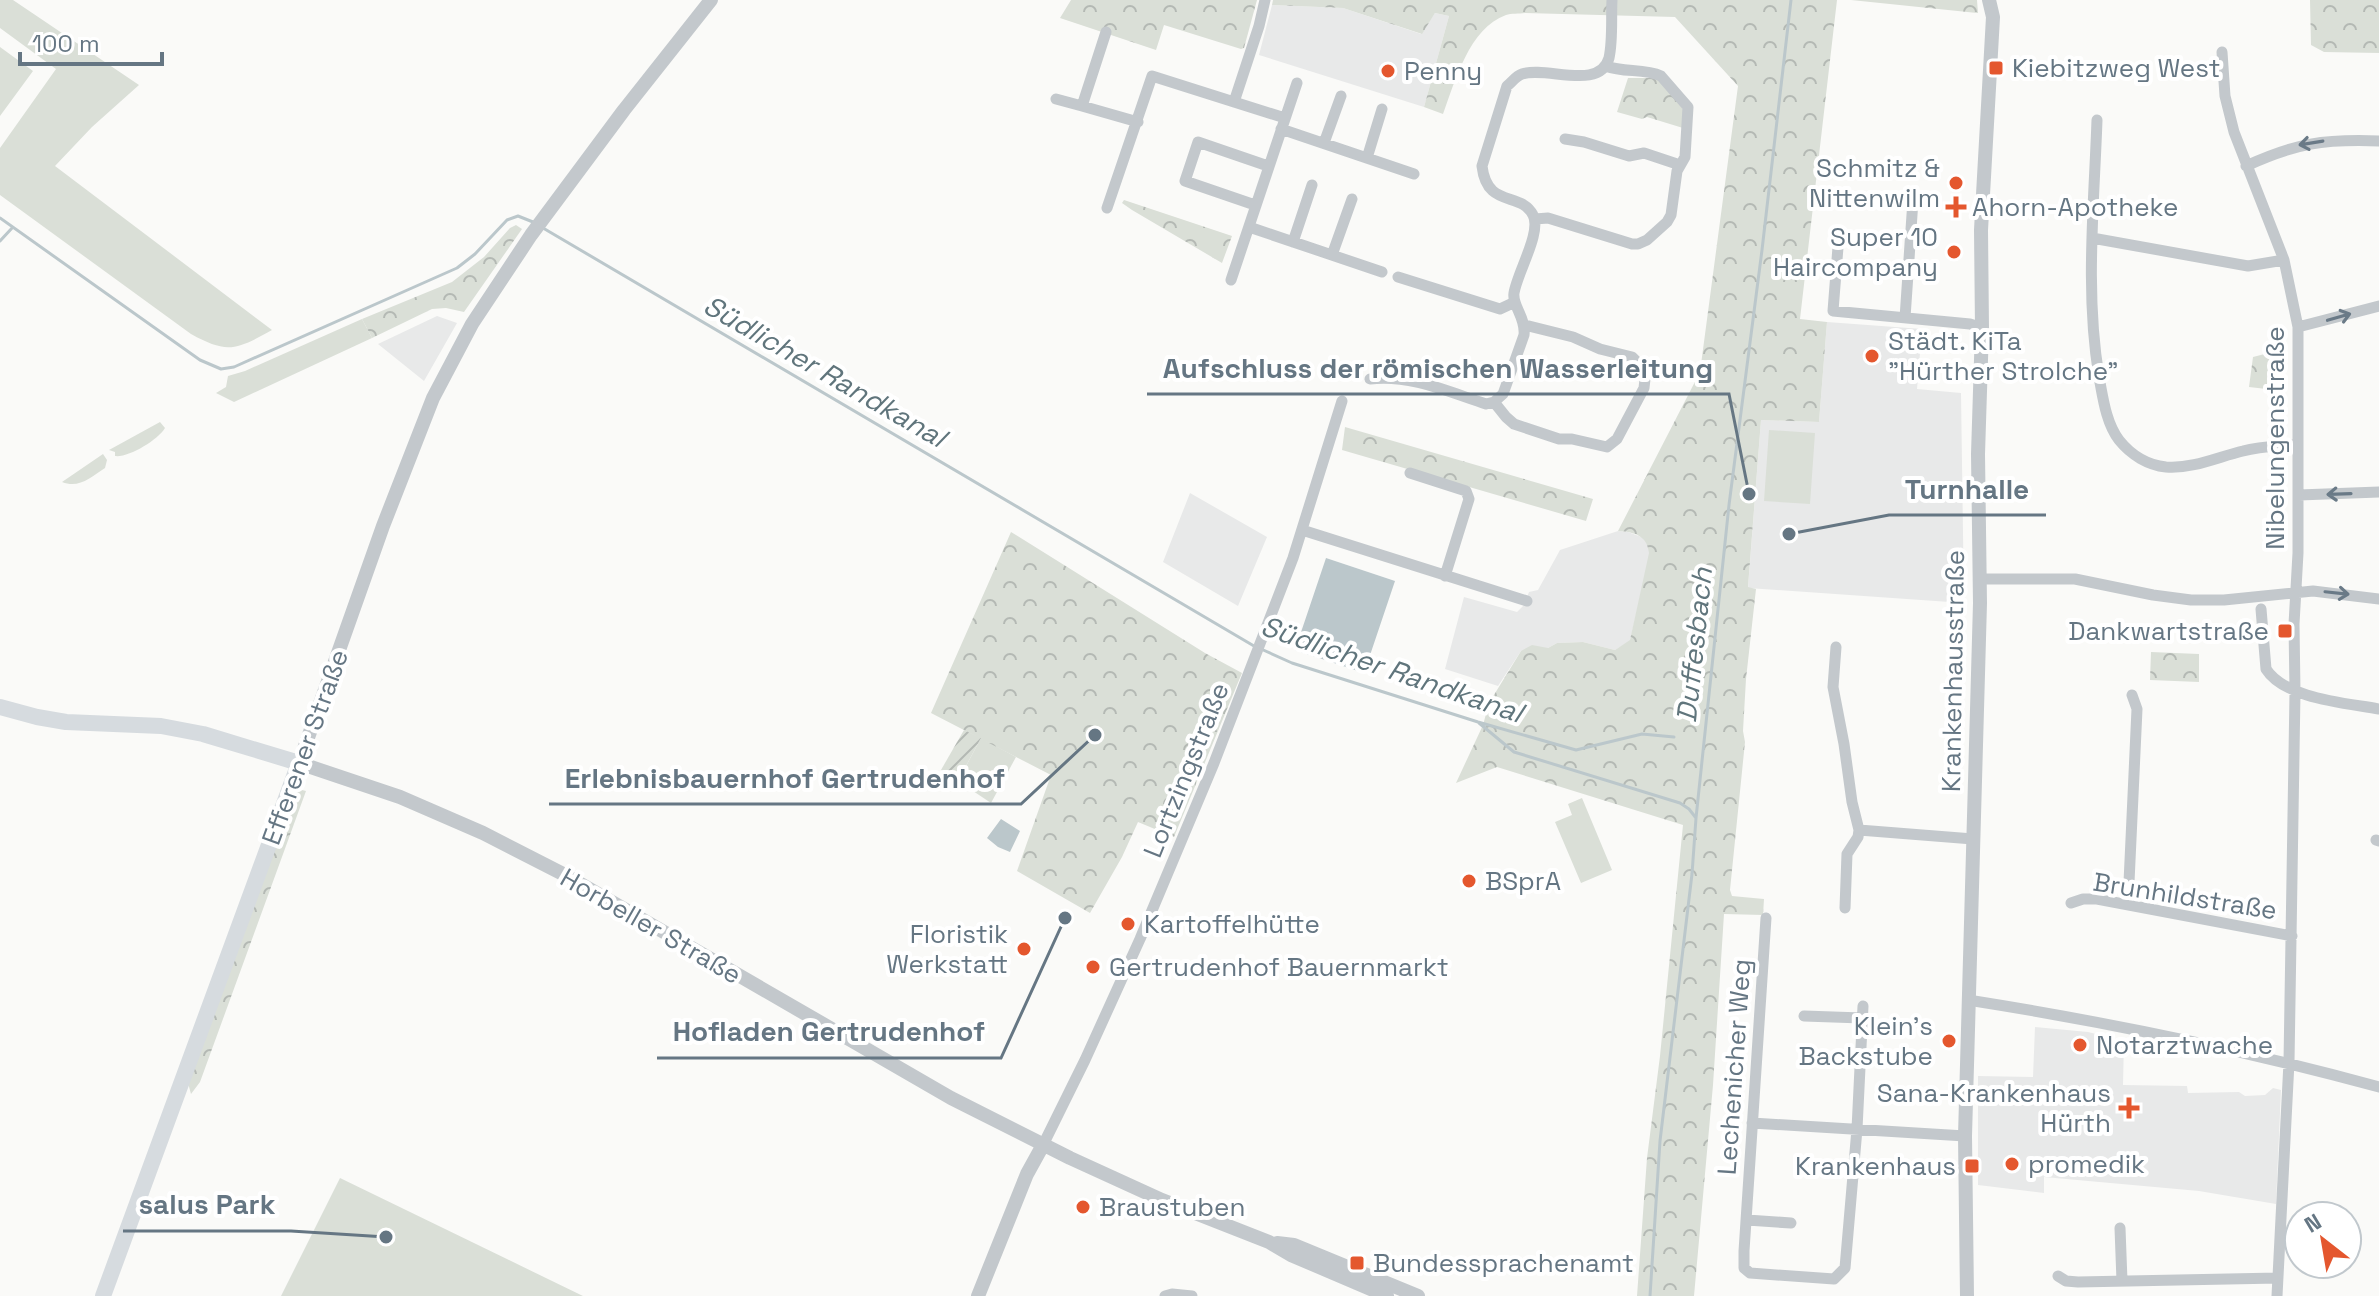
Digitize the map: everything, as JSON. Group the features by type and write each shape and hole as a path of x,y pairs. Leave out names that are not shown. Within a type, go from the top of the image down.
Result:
{"main road":[{"name":"Horbeller Straße","path":"0,707 66,722 161,726 203,734 299,763"},
{"name":"Efferener Straße","path":"103,1296 299,763"}],"street":[{"name":"Efferener Straße","path":"299,763 383,526 433,398 472,324 531,235 711,0"},
{"path":"1234,102 1265,0"},
{"path":"1370,379 1387,377 1411,381 1486,404 1503,394 1524,335 1525,325 1514,295 1536,225 1531,210 1498,196 1489,187 1483,177 1482,166 1507,86 1523,74 1539,72 1588,76 1606,66 1610,55 1612,0"},
{"name":"Krankenhausstraße","path":"1967,1296 1965,1136 1977,749 1981,230 1992,26 1989,0"},
{"path":"1082,106 1106,32"},
{"name":"Nibelungenstraße","path":"2222,52 2225,96 2246,166 2284,260 2298,327 2299,495 2295,594 2292,936 2277,1296"},
{"path":"1535,219 1548,218 1638,244 1656,233 1671,215 1680,165 1685,157 1689,113 1685,101 1656,73 1622,71 1606,66"},
{"path":"1107,208 1152,76 1234,102 1324,143 1414,174"},
{"path":"1231,280 1297,83"},
{"path":"1324,143 1341,96"},
{"path":"1056,99 1138,122"},
{"path":"1367,158 1382,109"},
{"path":"2097,120 2092,325 2103,400 2118,438 2130,452 2147,462 2165,467 2188,466 2243,451 2298,444"},
{"path":"1565,139 1629,156 1644,153 1680,165"},
{"path":"2246,166 2301,144 2379,141"},
{"path":"1255,205 1185,181 1198,142 1268,166"},
{"path":"1293,242 1312,185"},
{"path":"1332,255 1352,199"},
{"path":"1905,318 1913,200"},
{"path":"1249,227 1382,272"},
{"path":"2092,238 2248,266 2284,260"},
{"path":"1838,247 1833,311 1970,324 1982,328"},
{"path":"1398,277 1500,309 1515,302"},
{"path":"2298,327 2379,306"},
{"path":"1494,402 1514,424 1559,439 1607,447 1617,439 1644,388 1642,371 1632,357 1600,349 1557,331 1525,325"},
{"name":"Lortzingstraße","path":"1043,1145 1140,939 1214,763 1302,530 1342,401"},
{"path":"1410,473 1467,493 1469,499 1445,576"},
{"path":"2299,495 2379,492"},
{"path":"1302,530 1527,601"},
{"path":"1980,579 2075,579 2191,600 2224,600 2313,591 2379,599"},
{"path":"2261,609 2269,675 2295,692 2379,709"},
{"path":"1836,647 1833,687 1859,830 1847,854 1845,908"},
{"path":"2128,904 2137,709 2132,695"},
{"name":"Horbeller Straße","path":"299,763 400,797 483,833 567,876 951,1098 1162,1200 1269,1242 1291,1255 1387,1296"},
{"path":"1859,830 1973,839"},
{"name":"Brunhildstraße","path":"2071,903 2097,899 2292,936"},
{"name":"Lechenicher Weg","path":"1766,918 1744,1268 1750,1273 1834,1279 1840,1275 1845,1268 1857,1129"},
{"path":"1968,1000 2215,1046 2289,1062 2379,1087"},
{"path":"1804,1016 1862,1012 1857,1129"},
{"path":"1752,1123 1965,1136"},
{"path":"978,1296 1027,1174 1043,1145"},
{"path":"1747,1220 1791,1223"},
{"path":"2120,1228 2122,1281"},
{"name":"Horbeller Straße","path":"1269,1242 1294,1245 1418,1296"},
{"path":"2058,1276 2066,1281 2078,1282 2278,1278"},
{"path":"1165,1296 1192,1296"}],"shaded area":[{"path":"1272,5 1343,8 1421,34 1435,13 1449,16 1424,107 1259,55"},
{"path":"437,316 457,323 424,381 378,344"},
{"path":"1827,322 1922,329 1917,389 1961,393 1964,603 1748,588 1761,420 1819,422"},
{"path":"1190,493 1267,537 1238,606 1163,562"},
{"path":"1618,531 1644,538 1650,553 1630,641 1615,650 1583,642 1557,643 1548,648 1521,651 1498,686 1445,669 1464,597 1517,612 1524,605 1529,592 1538,590 1560,550"},
{"path":"1326,558 1395,581 1364,673 1295,650"},
{"path":"1001,819 1020,831 1010,852 987,838"},
{"name":"Sana-Krankenhaus Hürth","path":"2035,1027 2088,1032 2124,1041 2123,1085 2187,1086 2188,1093 2239,1092 2245,1096 2265,1095 2273,1088 2281,1090 2276,1204 2199,1191 2044,1177 2044,1193 1978,1185 1978,1076 2033,1077"}],"green space":[{"path":"0,0 13,0 139,85 55,166 272,330 232,347 203,340 0,195 0,148 56,69 0,28"},
{"path":"1071,0 1257,0 1244,48 1164,25 1156,50 1060,18"},
{"path":"1273,0 1837,0 1800,319 1827,322 1819,422 1761,420 1748,587 1756,589 1730,890 1732,896 1764,899 1763,915 1724,914 1713,1085 1694,1296 1637,1296 1647,1158 1683,825 1497,767 1456,783 1483,725 1489,703 1521,651 1532,645 1548,648 1557,643 1583,642 1615,650 1630,640 1649,553 1643,538 1618,531 1700,372 1738,86 1675,17 1513,14 1493,22 1482,31 1465,57 1443,114 1424,107 1449,16 1435,13 1422,34 1343,8 1272,5"},
{"path":"1851,0 1977,0 1978,13 1977,13"},
{"path":"2310,0 2379,0 2379,53 2324,52 2311,45"},
{"path":"0,47 33,71 0,116"},
{"path":"1628,78 1655,78 1660,81 1681,105 1683,128 1617,112"},
{"path":"1124,200 1232,236 1222,263 1132,210 1122,203"},
{"path":"516,225 522,229 464,312 432,309 372,338 362,319 452,282 484,257"},
{"path":"362,319 372,338 234,402 216,393 226,387 228,376"},
{"path":"2284,349 2284,391 2249,387 2253,357"},
{"path":"160,422 165,428 142,447 121,456 115,456 115,452 109,450"},
{"path":"1345,427 1593,499 1586,521 1342,450"},
{"path":"1769,430 1815,433 1810,504 1764,501"},
{"path":"103,454 107,460 105,468 79,483 62,482"},
{"path":"1011,532 1242,673 1174,837 1138,822 1090,913 1017,871 1051,775 931,713"},
{"path":"2151,652 2199,654 2199,682 2150,680"},
{"path":"964,730 981,738 958,781 941,770"},
{"path":"981,738 1016,757 991,803 958,781"},
{"path":"298,789 306,791 200,1082 191,1094 188,1083 205,1030"},
{"path":"1582,798 1612,870 1581,883 1555,822 1572,815 1568,804"},
{"path":"340,1178 583,1296 281,1296"}],"waterway":[{"name":"Duffesbach","path":"1650,1296 1660,1141 1692,874 1729,505 1791,0"},
{"name":"Südlicher Randkanal","path":"0,218 200,360 221,369 234,367 457,268 507,220 518,216 533,222"},
{"path":"0,241 13,227"},
{"name":"Südlicher Randkanal","path":"543,228 1254,646"},
{"name":"Südlicher Randkanal","path":"1261,649 1292,663 1576,750 1642,734 1674,737"},
{"path":"1479,723 1514,752 1680,803 1696,818"}],"place":[{"name":"Kiebitzweg West","path":"1996,68"},
{"name":"Penny","path":"1388,71"},
{"name":"Schmitz & Nittenwilm","path":"1956,183"},
{"name":"Ahorn-Apotheke","path":"1956,207"},
{"name":"Super 10 Haircompany","path":"1954,252"},
{"name":"Städt. KiTa \"Hürther Strolche\"","path":"1872,356"},
{"name":"Aufschluss der römischen Wasserleitung","path":"1749,494"},
{"name":"Turnhalle","path":"1789,534"},
{"name":"Dankwartstraße","path":"2285,631"},
{"name":"Erlebnisbauernhof Gertrudenhof","path":"1095,735"},
{"name":"BSprA","path":"1469,881"},
{"name":"Hofladen Gertrudenhof","path":"1065,918"},
{"name":"Kartoffelhütte","path":"1128,924"},
{"name":"Floristik Werkstatt","path":"1024,949"},
{"name":"Gertrudenhof Bauernmarkt","path":"1093,967"},
{"name":"Klein's Backstube","path":"1949,1041"},
{"name":"Notarztwache","path":"2080,1045"},
{"name":"Sana-Krankenhaus Hürth","path":"2129,1108"},
{"name":"promedik","path":"2012,1164"},
{"name":"Krankenhaus","path":"1972,1166"},
{"name":"Braustuben","path":"1083,1207"},
{"name":"salus Park","path":"386,1237"},
{"name":"Bundessprachenamt","path":"1357,1263"}]}
